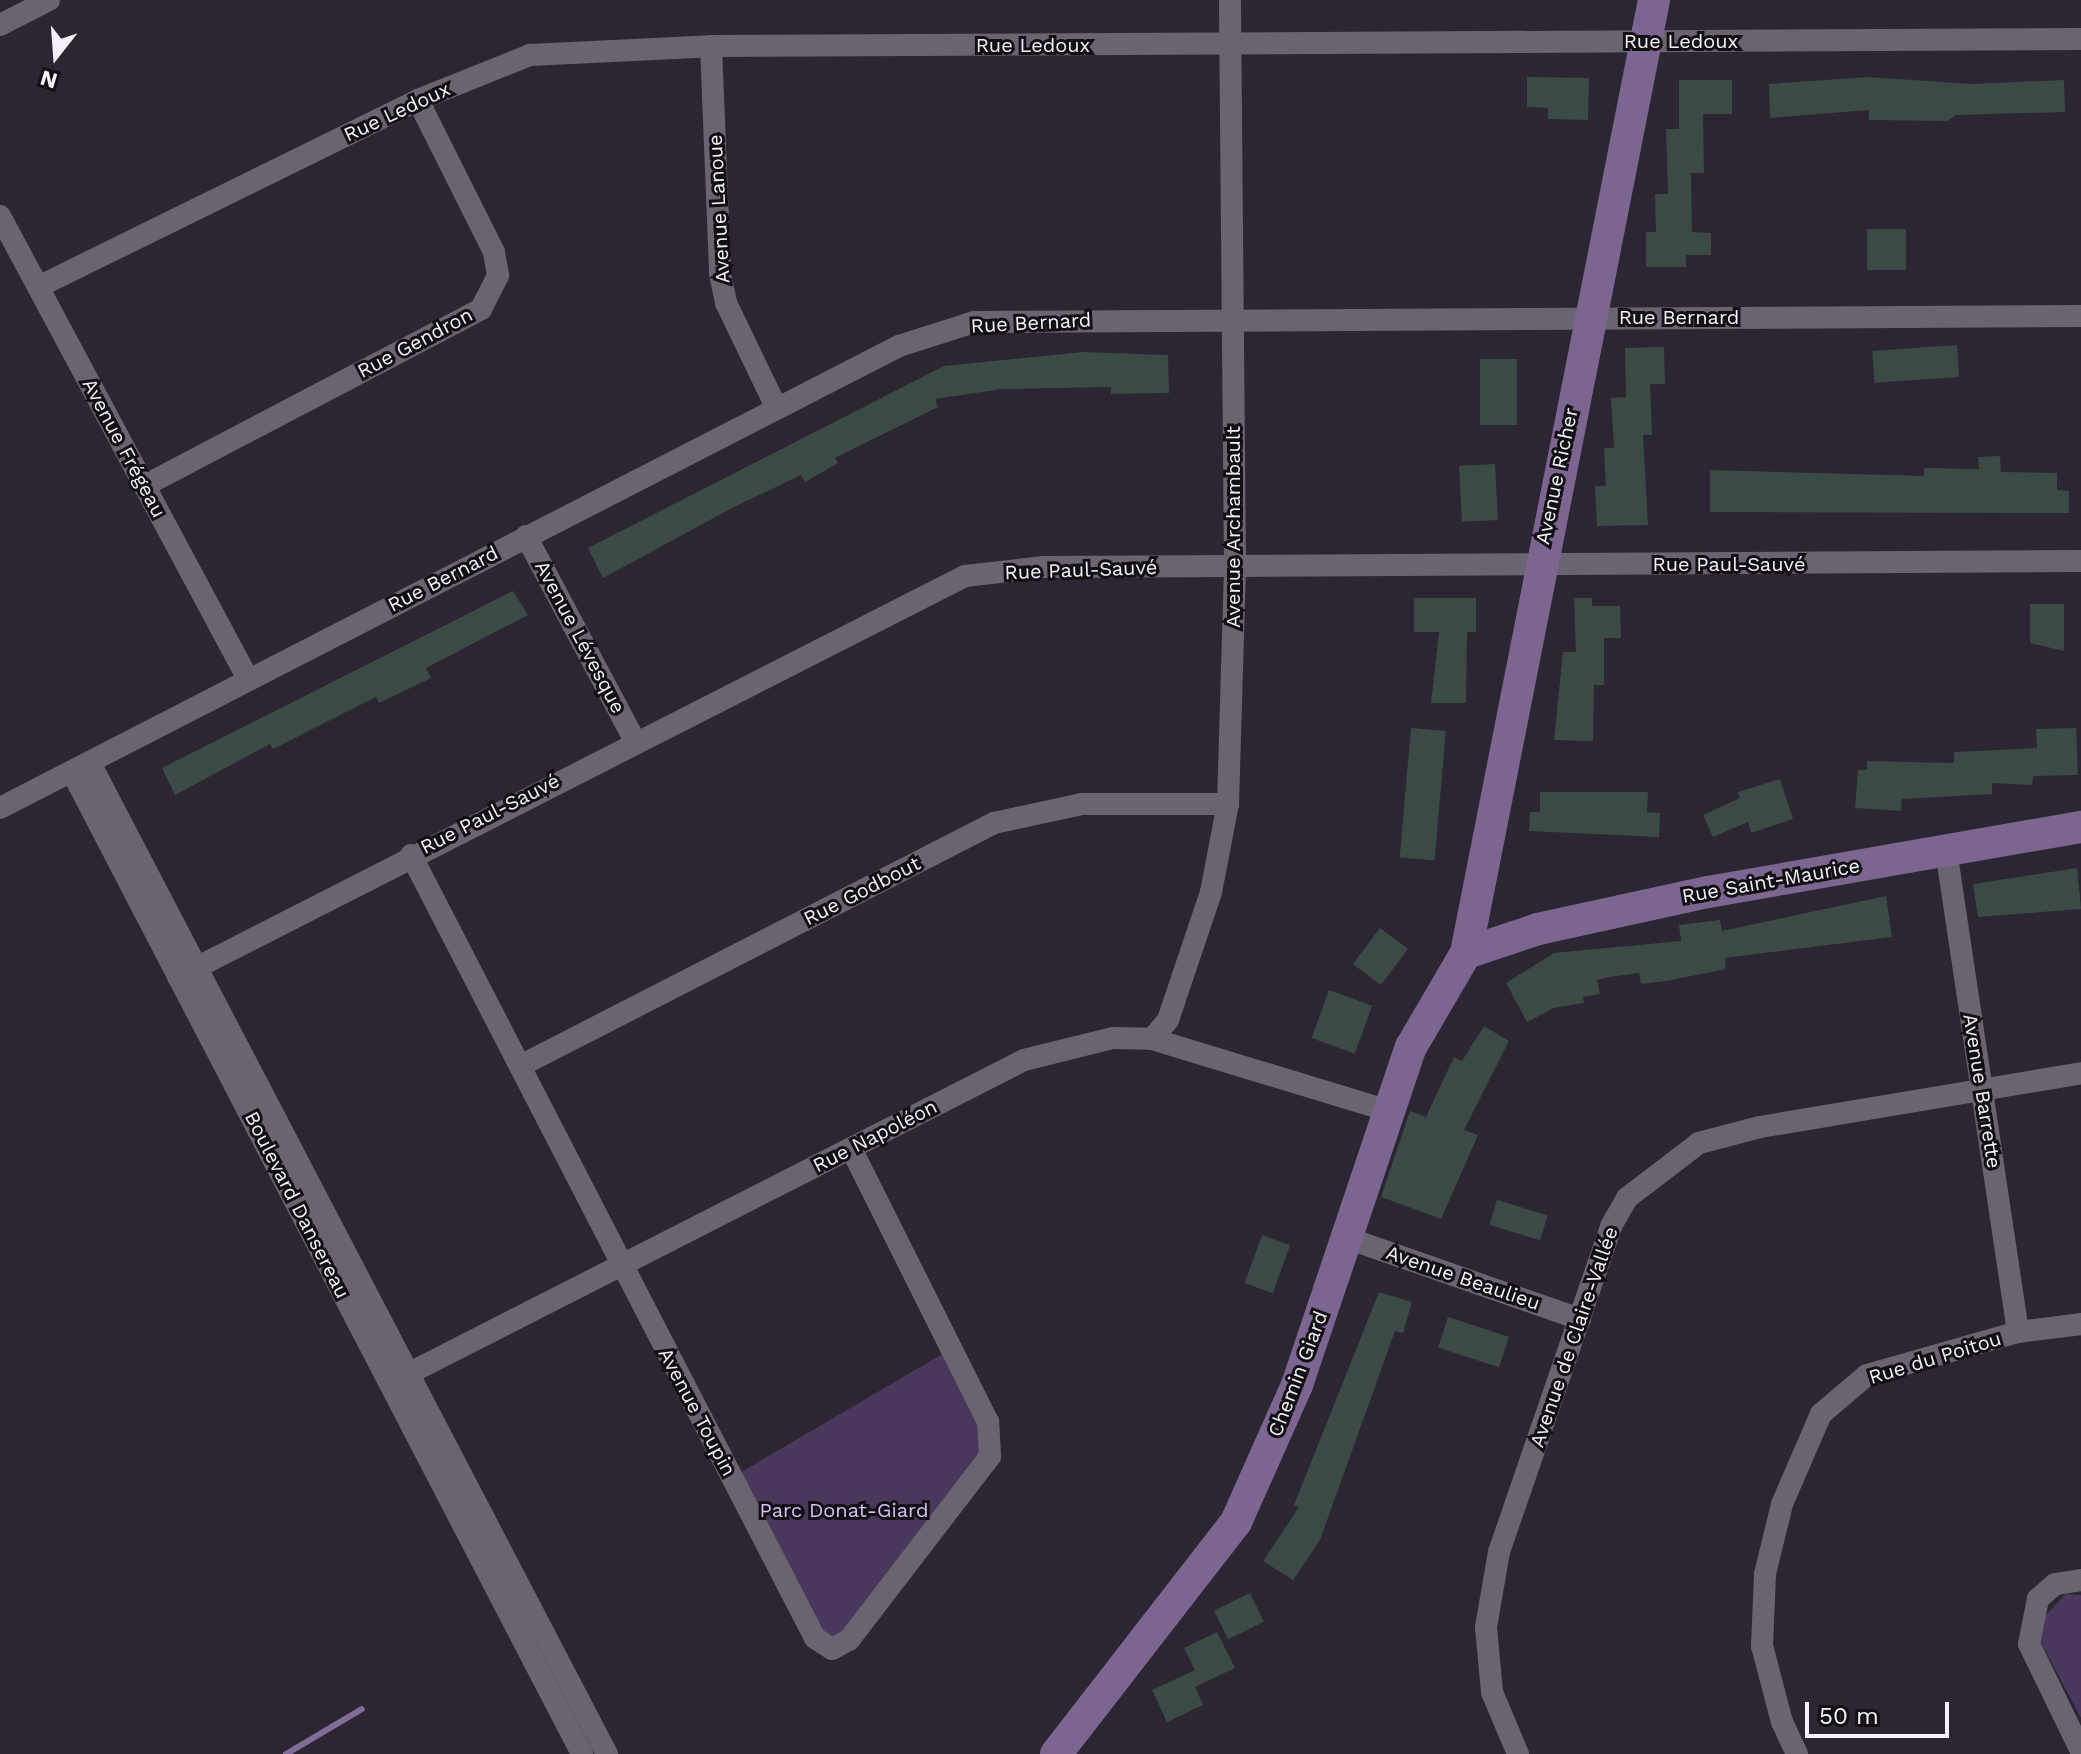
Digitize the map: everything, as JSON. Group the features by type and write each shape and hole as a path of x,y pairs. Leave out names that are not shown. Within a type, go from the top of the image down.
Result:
{"street":[{"path":"0,25 49,0"},
{"name":"Avenue Archambault","path":"1152,1039 1168,1020 1211,892 1228,804 1235,567 1230,0"},
{"name":"Avenue Richer","path":"1466,953 1538,565 1654,0"},
{"name":"Rue Ledoux","path":"38,287 418,100 530,55 711,46 2081,39"},
{"name":"Avenue Lanoue","path":"711,46 720,274 726,303 776,407"},
{"name":"Rue Gendron","path":"144,486 481,309 498,275 494,252 418,100"},
{"name":"Avenue Frégeau","path":"0,216 248,679"},
{"name":"Rue Bernard","path":"0,808 776,407 899,346 974,322 1233,318 2081,316"},
{"name":"Avenue Lévesque","path":"526,536 634,739"},
{"name":"Rue Paul-Sauvé","path":"187,972 634,739 965,576 1044,567 2081,561"},
{"name":"Boulevard Dansereau","path":"81,767 530,1633 582,1754"},
{"name":"Rue Godbout","path":"520,1066 994,823 1082,804 1228,804"},
{"name":"Rue Saint-Maurice","path":"1466,953 1538,929 1692,895 2081,827"},
{"name":"Avenue Barrette","path":"1946,850 2018,1332"},
{"name":"Avenue Toupin","path":"411,855 815,1638 832,1649 849,1640 990,1456 988,1422 851,1148"},
{"name":"Chemin Giard","path":"1056,1754 1236,1522 1297,1385 1411,1047 1466,953"},
{"name":"Rue Napoléon","path":"398,1379 1024,1060 1113,1038 1152,1039 1389,1111"},
{"name":"Avenue de Claire-Vallée","path":"1518,1754 1492,1692 1486,1627 1499,1552 1580,1319 1627,1198 1699,1143 2081,1073"},
{"name":"Avenue Beaulieu","path":"1347,1238 1580,1319"},
{"name":"Rue du Poitou","path":"1797,1754 1782,1722 1762,1646 1765,1574 1782,1504 1821,1414 1867,1375 2018,1332 2081,1324"},
{"path":"2081,1580 2055,1584 2038,1599 2029,1644 2081,1751"},
{"name":"Boulevard Dansereau","path":"530,1633 607,1754"}],"green space":[{"name":"Parc Donat-Giard","path":"951,1349 990,1456 832,1649 731,1478"},
{"path":"2066,1594 2081,1595 2081,1718 2039,1639 2041,1620"}],"building":[{"path":"1527,77 1589,78 1588,120 1548,119 1548,108 1527,107"},
{"path":"1868,77 1972,84 2064,80 2065,112 1955,115 1948,121 1869,120 1869,110 1770,118 1769,84"},
{"path":"1679,80 1732,80 1732,114 1703,114 1704,173 1691,173 1692,232 1711,233 1711,255 1686,255 1686,267 1646,267 1646,232 1656,232 1655,194 1668,194 1666,129 1679,129"},
{"path":"1867,229 1906,229 1906,270 1867,270"},
{"path":"1957,345 1959,377 1874,383 1872,351"},
{"path":"1664,347 1665,384 1650,384 1652,435 1643,435 1648,525 1597,526 1595,486 1606,486 1604,448 1614,448 1611,398 1626,397 1625,348"},
{"path":"1083,352 1168,355 1169,393 1111,394 1111,387 1002,389 935,399 938,407 835,458 838,463 805,482 801,475 734,507 603,578 588,548 944,366"},
{"path":"1480,359 1517,359 1517,425 1480,425"},
{"path":"2000,456 2001,472 2057,473 2057,490 2069,491 2069,513 1710,512 1710,470 1924,476 1924,468 1979,469 1978,457"},
{"path":"1495,464 1498,520 1462,522 1459,466"},
{"path":"513,591 528,615 426,668 431,678 379,703 376,697 273,749 270,744 175,795 162,768"},
{"path":"1414,598 1476,598 1476,632 1467,632 1466,703 1431,703 1439,632 1414,632"},
{"path":"1574,598 1592,598 1592,606 1620,606 1621,638 1604,638 1604,685 1594,685 1593,741 1554,740 1563,652 1576,652"},
{"path":"2030,604 2064,604 2064,651 2030,643"},
{"path":"1411,728 1446,731 1435,861 1400,858"},
{"path":"2076,728 2078,775 2033,776 2032,785 1992,783 1992,794 1902,799 1901,811 1855,808 1858,770 1867,770 1867,761 1954,763 1954,752 2037,748 2036,729"},
{"path":"1780,779 1793,819 1751,833 1748,822 1713,837 1703,815 1740,798 1738,792"},
{"path":"1540,792 1648,792 1647,812 1660,813 1659,837 1529,831 1530,812 1540,812"},
{"path":"2077,868 2081,909 1978,917 1973,884"},
{"path":"1886,896 1892,937 1725,958 1726,969 1666,981 1641,984 1639,973 1609,977 1597,980 1600,994 1583,997 1584,1003 1554,1008 1527,1022 1506,983 1554,953 1681,941 1679,925 1720,920 1722,931"},
{"path":"1380,928 1408,949 1381,985 1353,964"},
{"path":"1329,990 1372,1006 1355,1054 1312,1038"},
{"path":"1484,1026 1509,1041 1464,1130 1478,1135 1441,1219 1381,1197 1410,1111 1426,1117 1454,1057 1462,1061"},
{"path":"1497,1200 1548,1215 1540,1240 1489,1225"},
{"path":"1262,1235 1290,1245 1273,1293 1245,1283"},
{"path":"1379,1292 1412,1302 1403,1333 1395,1331 1320,1540 1293,1580 1263,1561 1299,1507 1294,1505"},
{"path":"1448,1317 1509,1337 1499,1367 1438,1347"},
{"path":"1250,1593 1264,1622 1228,1639 1214,1611"},
{"path":"1217,1632 1235,1668 1195,1687 1203,1705 1167,1722 1152,1690 1195,1670 1184,1648"}],"waterway":[{"path":"286,1754 362,1709"}]}
